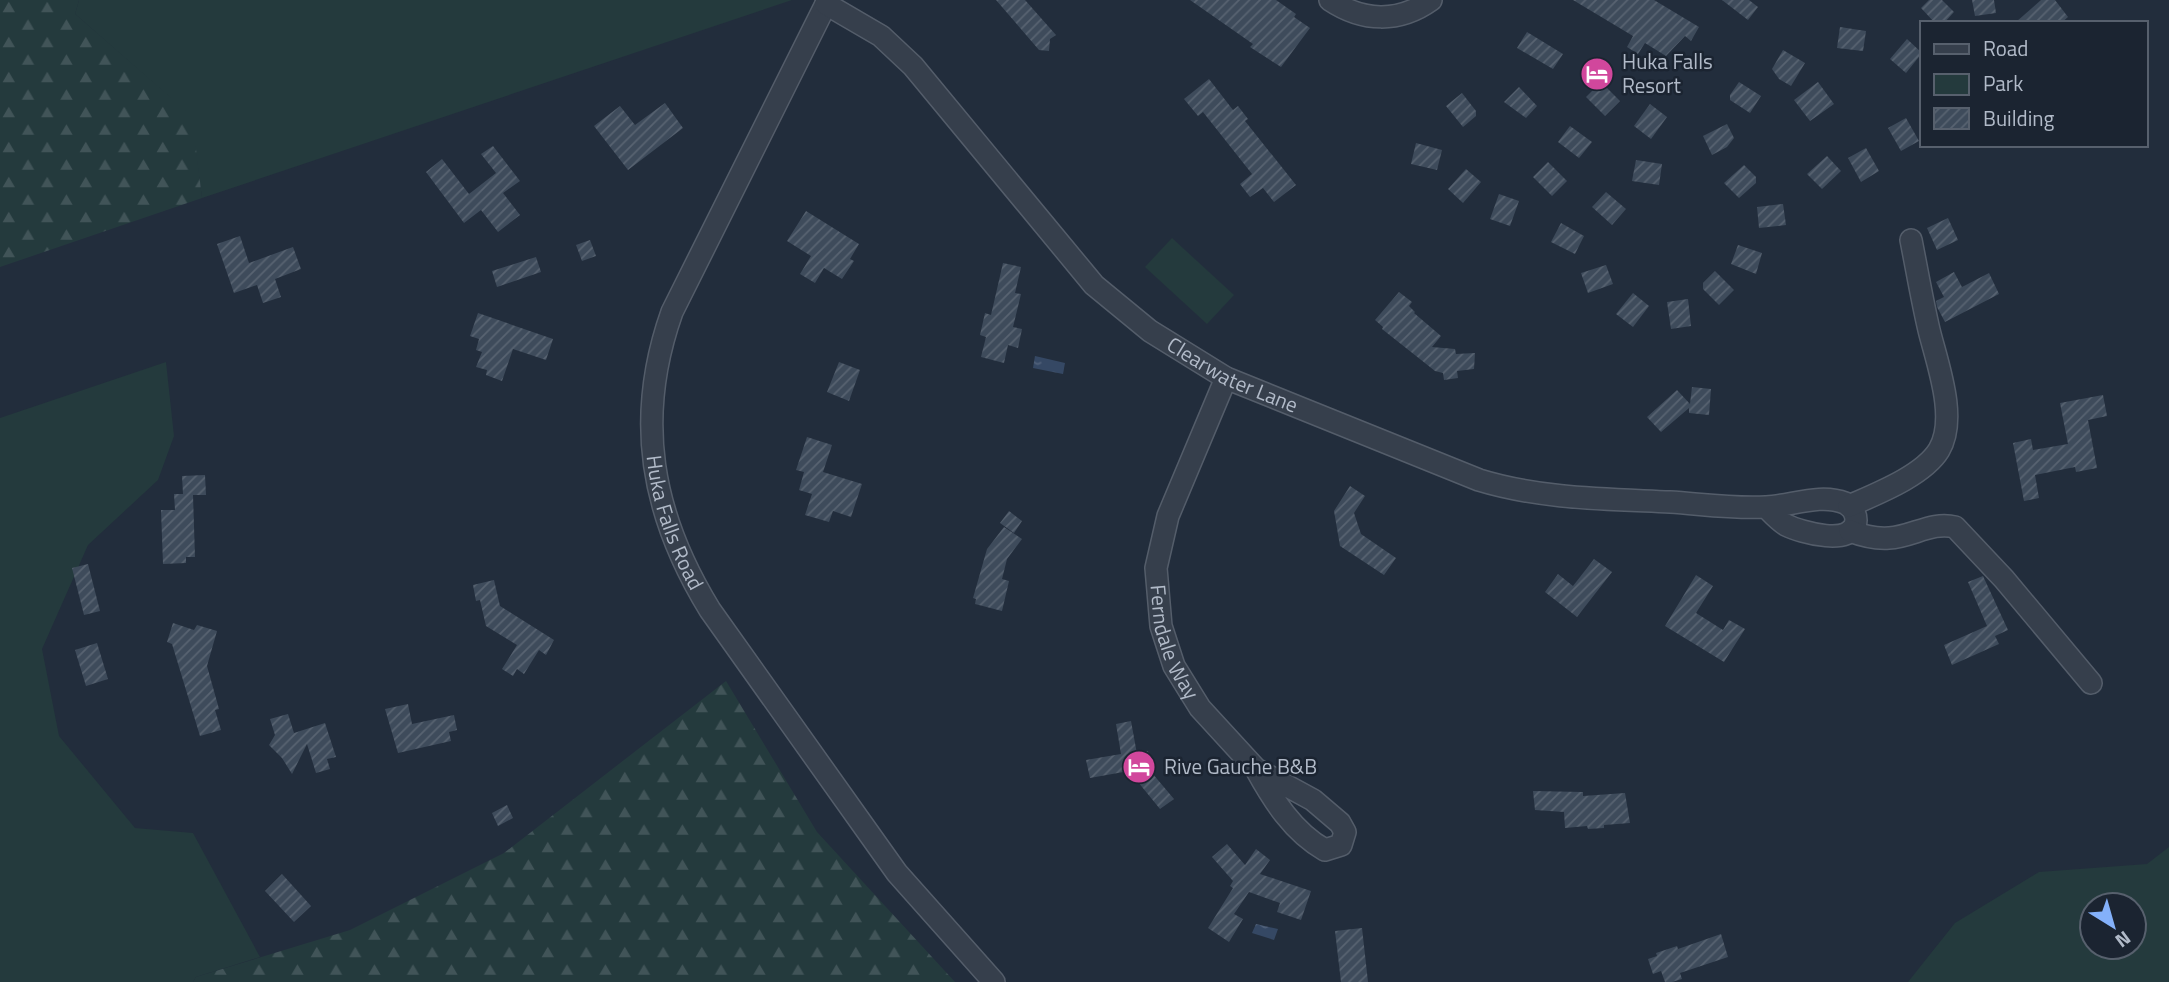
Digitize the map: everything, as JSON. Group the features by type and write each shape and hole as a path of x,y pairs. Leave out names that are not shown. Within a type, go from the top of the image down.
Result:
{"street":[{"path":"1330,0 1358,15 1374,17 1406,14 1432,0"},
{"name":"Clearwater Lane","path":"827,2 881,36 913,66 1094,285 1150,331 1226,378 1479,480 1514,491 1569,497 1766,508 1818,500 1849,506"},
{"name":"Huka Falls Road","path":"827,2 672,312 660,346 653,384 653,454 667,520 690,577 710,610 897,873 994,982"},
{"path":"1766,508 1783,523 1804,533 1836,536 1855,526 1857,518 1849,506 1926,465 1938,450 1944,438 1945,400 1911,240"},
{"name":"Ferndale Way","path":"1226,378 1168,516 1156,568 1157,595 1161,626 1174,666 1200,708 1256,769"},
{"path":"1850,531 1865,537 1891,538 1944,524 1955,527 2004,579 2091,683"}],"green space":[{"path":"0,0 79,0 75,14 192,116 202,198 0,267"},
{"path":"79,0 792,0 202,198 191,116 75,14"},
{"path":"1172,238 1234,295 1207,324 1145,267"},
{"path":"166,362 174,436 158,480 88,545 42,649 59,736 135,828 193,833 260,957 196,977 193,982 0,982 0,418"},
{"path":"726,681 817,832 955,982 193,982 196,977 350,930 504,853"},
{"path":"2169,847 2169,982 1908,982 1955,923 2039,872 2147,864"}],"water":[{"path":"1035,356 1065,363 1063,374 1033,368"},
{"path":"1256,924 1278,929 1274,940 1252,933"}],"building":[{"path":"996,0 1025,0 1056,35 1050,39 1049,51 1039,50"},
{"path":"1190,0 1276,0 1310,28 1281,67 1250,47 1253,44"},
{"path":"1573,0 1654,0 1699,27 1691,41 1685,36 1666,56 1645,43 1638,54 1627,47 1633,36"},
{"path":"1722,0 1749,0 1758,7 1748,20"},
{"path":"1929,0 1942,0 1954,12 1946,21 1933,21 1921,8"},
{"path":"1972,0 1994,0 1996,13 1975,16"},
{"path":"2041,0 2055,0 2068,17 2063,21 2017,21"},
{"path":"1840,27 1866,31 1863,51 1837,48"},
{"path":"1527,32 1563,54 1553,69 1517,48"},
{"path":"1907,39 1920,51 1920,56 1906,73 1890,59"},
{"path":"1783,50 1805,63 1791,86 1779,79 1772,69"},
{"path":"1209,79 1233,110 1238,106 1248,119 1245,121 1296,185 1274,202 1263,188 1250,197 1240,184 1252,174 1203,112 1198,116 1184,99"},
{"path":"1601,82 1620,101 1605,116 1586,97"},
{"path":"1739,82 1761,96 1750,113 1730,100 1730,95"},
{"path":"1818,82 1834,104 1810,121 1794,100"},
{"path":"1519,87 1537,106 1526,118 1504,102"},
{"path":"1462,93 1476,111 1476,116 1463,127 1446,106"},
{"path":"665,103 683,128 628,170 594,126 620,106 635,125"},
{"path":"1650,104 1667,117 1651,139 1634,126"},
{"path":"1906,118 1919,141 1901,151 1888,128"},
{"path":"1727,124 1734,138 1727,147 1712,155 1703,136"},
{"path":"1570,126 1592,142 1579,158 1558,142"},
{"path":"1416,143 1442,150 1437,170 1411,164"},
{"path":"493,146 520,181 503,193 520,215 498,232 481,210 464,223 426,172 442,159 469,194 496,173 481,154"},
{"path":"1866,148 1879,171 1861,182 1848,158"},
{"path":"1827,156 1841,171 1822,189 1807,174"},
{"path":"1636,160 1662,164 1659,185 1632,181"},
{"path":"1548,162 1567,181 1552,196 1533,177"},
{"path":"1744,165 1756,177 1756,183 1739,198 1724,183"},
{"path":"1466,169 1481,182 1463,203 1448,189"},
{"path":"1606,192 1626,209 1612,225 1592,207"},
{"path":"1499,194 1519,201 1510,226 1490,219"},
{"path":"1783,204 1786,225 1759,228 1757,207"},
{"path":"806,211 859,244 850,259 854,261 842,279 824,268 815,283 800,274 811,256 787,241"},
{"path":"1948,218 1958,240 1937,250 1927,228"},
{"path":"1561,223 1584,236 1575,254 1551,242"},
{"path":"240,236 249,263 293,247 301,269 275,279 281,297 263,303 257,285 234,293 217,244"},
{"path":"590,240 596,256 582,261 576,245"},
{"path":"1738,245 1762,253 1756,274 1731,264"},
{"path":"536,257 541,272 497,287 492,271"},
{"path":"1003,263 1021,267 1015,293 1021,294 1013,327 1022,329 1018,348 1008,345 1004,363 981,357 986,337 980,335 985,313 991,315"},
{"path":"1606,265 1613,284 1588,293 1581,273"},
{"path":"1715,271 1734,290 1719,305 1703,289 1703,283"},
{"path":"1954,272 1962,287 1989,273 1999,294 1945,322 1936,301 1944,297 1936,282"},
{"path":"1399,292 1412,302 1409,306 1414,313 1441,336 1432,347 1455,349 1456,354 1475,353 1474,369 1457,371 1458,378 1444,380 1443,373 1435,371 1382,329 1375,320"},
{"path":"1633,293 1649,306 1633,327 1616,314"},
{"path":"1688,299 1691,326 1671,329 1667,302"},
{"path":"478,313 553,339 546,360 513,349 502,381 486,375 487,370 476,367 482,352 476,350 479,339 470,336"},
{"path":"839,362 860,370 849,401 827,392"},
{"path":"1692,387 1711,389 1709,415 1689,413 1689,408 1661,432 1647,417 1677,390 1690,404"},
{"path":"2103,395 2107,416 2088,420 2097,468 2076,472 2075,467 2035,475 2039,498 2024,501 2013,443 2031,439 2033,450 2068,444 2060,403"},
{"path":"807,437 832,445 823,472 862,484 851,517 833,511 829,522 805,515 812,494 799,490 804,472 796,470"},
{"path":"205,475 206,495 193,495 195,557 186,557 186,563 163,564 161,510 175,510 174,494 183,494 182,476"},
{"path":"1350,486 1365,496 1354,513 1361,534 1396,558 1384,575 1340,546 1334,511"},
{"path":"1009,511 1022,521 1014,533 1000,523"},
{"path":"1004,527 1022,539 1007,559 1002,579 1009,581 1002,611 975,604 976,599 973,598 987,549"},
{"path":"1594,559 1612,572 1577,617 1545,592 1558,574 1573,586"},
{"path":"88,564 100,611 84,615 72,568"},
{"path":"1696,575 1713,586 1696,613 1723,630 1729,620 1745,629 1724,662 1665,626"},
{"path":"1983,576 2008,630 1995,636 1999,644 1952,665 1944,645 1987,626 1968,582"},
{"path":"494,580 500,606 554,640 546,655 539,650 524,674 517,669 513,676 502,669 517,645 486,626 480,600 476,601 473,585"},
{"path":"173,623 194,630 197,625 217,631 207,666 219,709 215,710 221,730 200,736 172,644 167,642"},
{"path":"97,643 108,679 86,686 75,650"},
{"path":"408,704 412,724 454,715 457,730 449,732 451,741 398,753 385,709"},
{"path":"288,714 294,733 325,723 336,757 327,759 330,769 316,773 307,744 292,774 282,758 269,745 275,735 270,719"},
{"path":"1131,721 1137,754 1148,751 1152,773 1174,799 1160,809 1129,771 1090,778 1086,760 1121,754 1116,724"},
{"path":"1533,791 1583,792 1583,796 1625,793 1630,823 1604,825 1604,828 1565,828 1564,812 1535,810"},
{"path":"507,805 513,818 498,826 492,813"},
{"path":"1227,844 1245,865 1256,849 1270,860 1260,874 1311,891 1301,920 1277,912 1280,903 1249,892 1234,914 1243,919 1229,942 1208,928 1233,888 1230,886 1233,881 1212,857"},
{"path":"282,874 311,906 294,922 265,891"},
{"path":"1362,928 1368,982 1341,982 1335,931"},
{"path":"1721,934 1728,957 1680,973 1682,979 1672,982 1665,982 1661,971 1653,974 1648,959 1657,956 1656,953 1677,946 1678,949"}],"place":[{"name":"Huka Falls Resort","path":"1597,74"},
{"name":"Rive Gauche B&B","path":"1139,767"}]}
